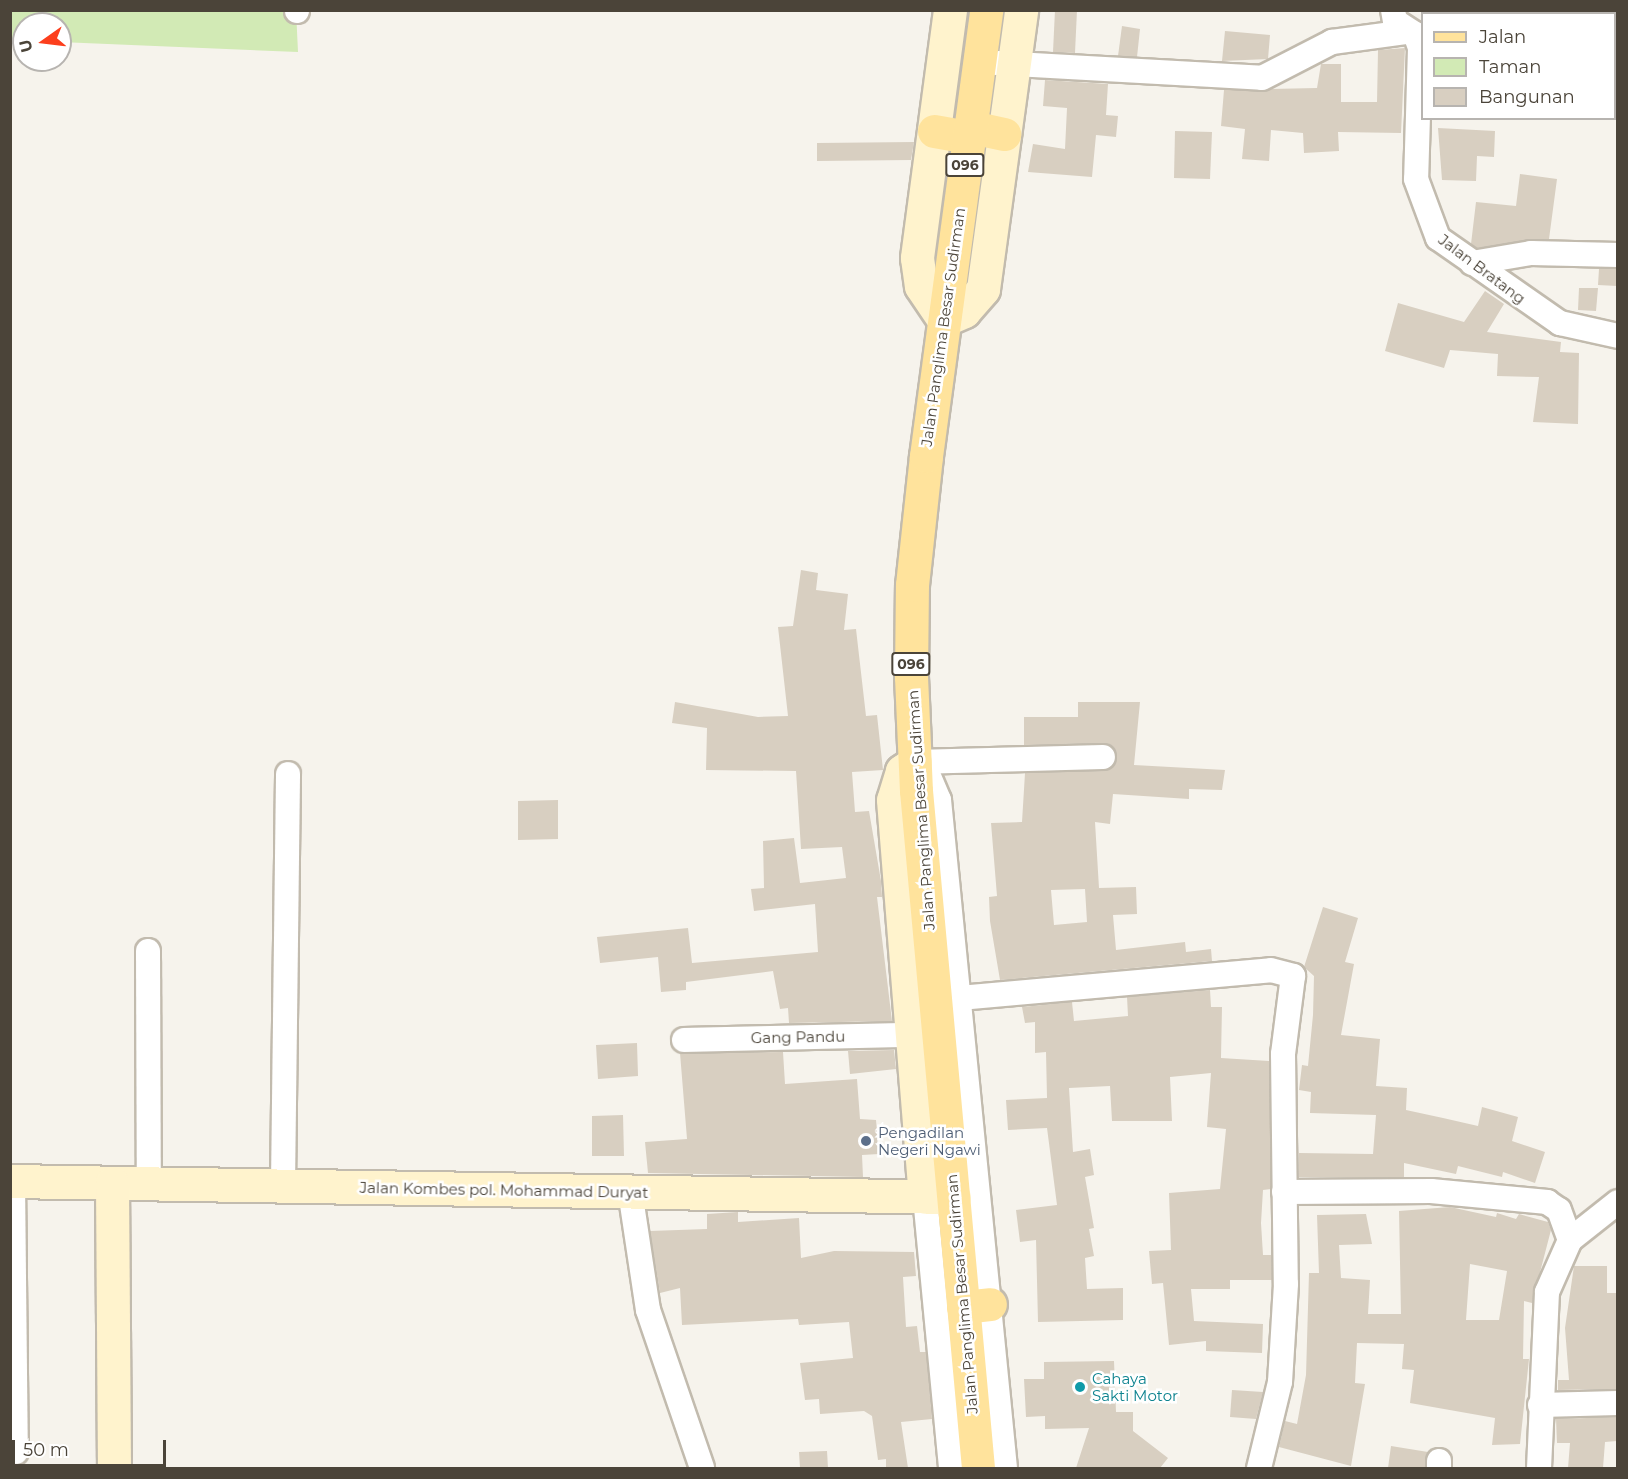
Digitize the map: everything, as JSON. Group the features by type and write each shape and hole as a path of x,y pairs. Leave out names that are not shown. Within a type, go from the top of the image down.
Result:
{"main road":[{"name":"Jalan Panglima Besar Sudirman","path":"978,1468 976,1305 939,1197 949,999 914,904 914,566 926,456 986,10"},
{"path":"934,131 1004,134"}],"street":[{"path":"950,10 917,258 921,286 944,320 964,311 983,289 1021,10"},
{"name":"Jalan Bratang","path":"1393,10 1407,32 1415,34 1420,48 1414,147 1423,205 1438,238 1560,323 1617,336"},
{"path":"980,62 1262,78 1332,42 1407,32"},
{"path":"1472,263 1531,253 1617,255"},
{"path":"915,762 1103,757"},
{"path":"915,762 925,767 939,800 949,999 976,1305 1005,1468"},
{"path":"284,1185 288,774"},
{"path":"914,904 912,1035 939,1197 951,1468"},
{"path":"148,951 148,1182"},
{"path":"949,999 1290,972 1295,983 1283,1054 1284,1192 1280,1382 1259,1468"},
{"name":"Gang Pandu","path":"684,1040 912,1035"},
{"path":"12,1181 16,1452"},
{"name":"Jalan Kombes pol. Mohammad Duryat","path":"12,1181 284,1185 410,1192 630,1191 939,1197"},
{"path":"112,1183 114,1468"},
{"path":"630,1191 648,1310 702,1468"},
{"path":"1284,1192 1431,1191 1547,1202 1566,1220 1570,1240"},
{"path":"1539,1468 1540,1405 1547,1292 1570,1240 1617,1202"},
{"path":"1540,1405 1617,1403"}],"green space":[{"path":"296,10 298,52 72,43 72,12 12,12 11,39 11,11"}],"building":[{"path":"1055,10 1077,10 1075,53 1053,52"},
{"path":"1122,26 1140,29 1137,57 1118,56"},
{"path":"1225,31 1270,35 1268,59 1222,61"},
{"path":"1405,48 1401,133 1338,132 1339,151 1304,153 1303,133 1271,130 1269,161 1242,159 1245,129 1221,126 1224,90 1317,88 1321,64 1341,64 1341,102 1377,102 1378,50"},
{"path":"1045,80 1108,84 1106,115 1118,116 1116,137 1096,135 1092,177 1028,172 1033,144 1065,149 1067,108 1043,106"},
{"path":"1438,128 1495,131 1494,157 1477,156 1476,181 1442,180"},
{"path":"1175,131 1212,132 1210,179 1174,178"},
{"path":"914,142 911,160 817,161 817,143"},
{"path":"1520,174 1557,179 1549,239 1477,248 1471,244 1476,202 1516,206"},
{"path":"1599,269 1617,269 1617,286 1598,285"},
{"path":"1579,288 1598,288 1596,311 1578,310"},
{"path":"1485,291 1504,304 1487,332 1561,342 1560,352 1579,353 1578,424 1533,422 1539,377 1497,376 1498,354 1450,350 1444,368 1385,351 1398,303 1464,322"},
{"path":"801,570 818,573 816,590 848,594 844,630 856,629 866,716 877,715 883,770 852,772 855,812 869,811 881,881 882,897 877,897 892,1021 789,1023 788,1008 780,1009 773,971 686,982 686,990 661,992 658,957 600,963 597,937 688,928 692,963 818,952 815,904 754,911 751,889 764,888 763,841 794,838 800,883 846,878 842,847 801,849 796,771 706,770 707,728 672,723 675,702 758,717 788,716 778,627 793,626"},
{"path":"1078,702 1140,702 1134,765 1225,770 1222,790 1189,789 1189,799 1113,794 1110,824 1095,822 1099,888 1136,887 1137,914 1113,915 1116,950 1185,942 1186,952 1211,949 1212,961 1000,980 990,921 989,897 997,896 991,823 1022,822 1025,773 1103,771 1116,763 1115,750 1103,743 1024,745 1024,717 1078,717","holes":["1085,889 1087,922 1054,925 1051,890"]},
{"path":"558,800 558,839 518,840 518,801"},
{"path":"1323,907 1358,918 1345,962 1354,964 1341,1035 1380,1039 1376,1086 1407,1088 1406,1110 1478,1126 1482,1107 1518,1117 1512,1141 1545,1152 1535,1183 1503,1172 1502,1177 1458,1166 1456,1174 1404,1163 1404,1177 1299,1177 1299,1153 1373,1154 1376,1115 1310,1113 1311,1092 1299,1090 1302,1065 1308,1066 1313,1015 1314,976 1304,967"},
{"path":"1210,990 1211,1007 1222,1007 1221,1058 1269,1061 1271,1189 1263,1190 1261,1223 1263,1255 1271,1255 1272,1280 1230,1280 1230,1289 1191,1289 1194,1321 1263,1324 1262,1353 1206,1351 1206,1341 1169,1345 1163,1283 1152,1284 1149,1251 1171,1250 1169,1193 1220,1189 1226,1129 1207,1127 1211,1073 1170,1077 1172,1121 1112,1121 1110,1086 1069,1088 1073,1152 1090,1149 1094,1175 1085,1177 1094,1228 1089,1229 1094,1256 1085,1258 1087,1289 1123,1288 1123,1320 1038,1322 1036,1240 1020,1242 1016,1210 1057,1205 1047,1128 1008,1130 1006,1100 1047,1098 1046,1052 1035,1053 1035,1022 1025,1023 1022,1007 1072,1002 1074,1021 1128,1016 1127,997"},
{"path":"637,1043 638,1076 598,1079 596,1045"},
{"path":"894,1050 896,1069 850,1074 848,1051"},
{"path":"783,1052 785,1084 857,1079 860,1119 876,1120 879,1154 862,1155 863,1177 648,1173 645,1142 687,1139 680,1053"},
{"path":"623,1115 624,1156 592,1156 592,1116"},
{"path":"1450,1207 1496,1217 1497,1213 1516,1219 1519,1214 1548,1222 1551,1230 1532,1303 1524,1301 1523,1359 1529,1359 1520,1444 1492,1445 1495,1418 1410,1403 1414,1370 1402,1369 1404,1344 1357,1343 1355,1383 1365,1384 1351,1466 1279,1447 1285,1421 1297,1424 1306,1375 1309,1273 1319,1273 1317,1215 1366,1214 1372,1244 1339,1245 1341,1278 1370,1280 1368,1314 1401,1314 1399,1211","holes":["1470,1264 1507,1271 1499,1320 1466,1320"]},
{"path":"738,1212 738,1222 799,1218 801,1258 834,1251 914,1252 916,1276 903,1277 906,1327 917,1326 920,1352 926,1352 932,1419 901,1422 908,1468 886,1468 886,1459 878,1460 872,1416 864,1411 820,1414 819,1399 805,1400 800,1363 853,1358 849,1322 799,1325 798,1319 682,1325 680,1288 660,1293 650,1231 707,1229 707,1214"},
{"path":"1574,1266 1607,1266 1607,1293 1617,1293 1617,1389 1558,1390 1558,1380 1569,1380 1565,1328"},
{"path":"1114,1361 1116,1412 1133,1412 1133,1431 1168,1458 1160,1468 1076,1468 1089,1428 1045,1429 1045,1416 1026,1417 1024,1379 1044,1379 1044,1362"},
{"path":"1232,1390 1263,1392 1256,1419 1230,1417"},
{"path":"1617,1417 1617,1441 1605,1442 1603,1468 1568,1468 1570,1443 1557,1443 1556,1419"},
{"path":"1391,1446 1428,1452 1425,1468 1388,1468"},
{"path":"827,1451 828,1468 800,1468 799,1452"}],"place":[{"name":"Pengadilan Negeri Ngawi","path":"866,1141"},
{"name":"Cahaya Sakti Motor","path":"1080,1387"}]}
